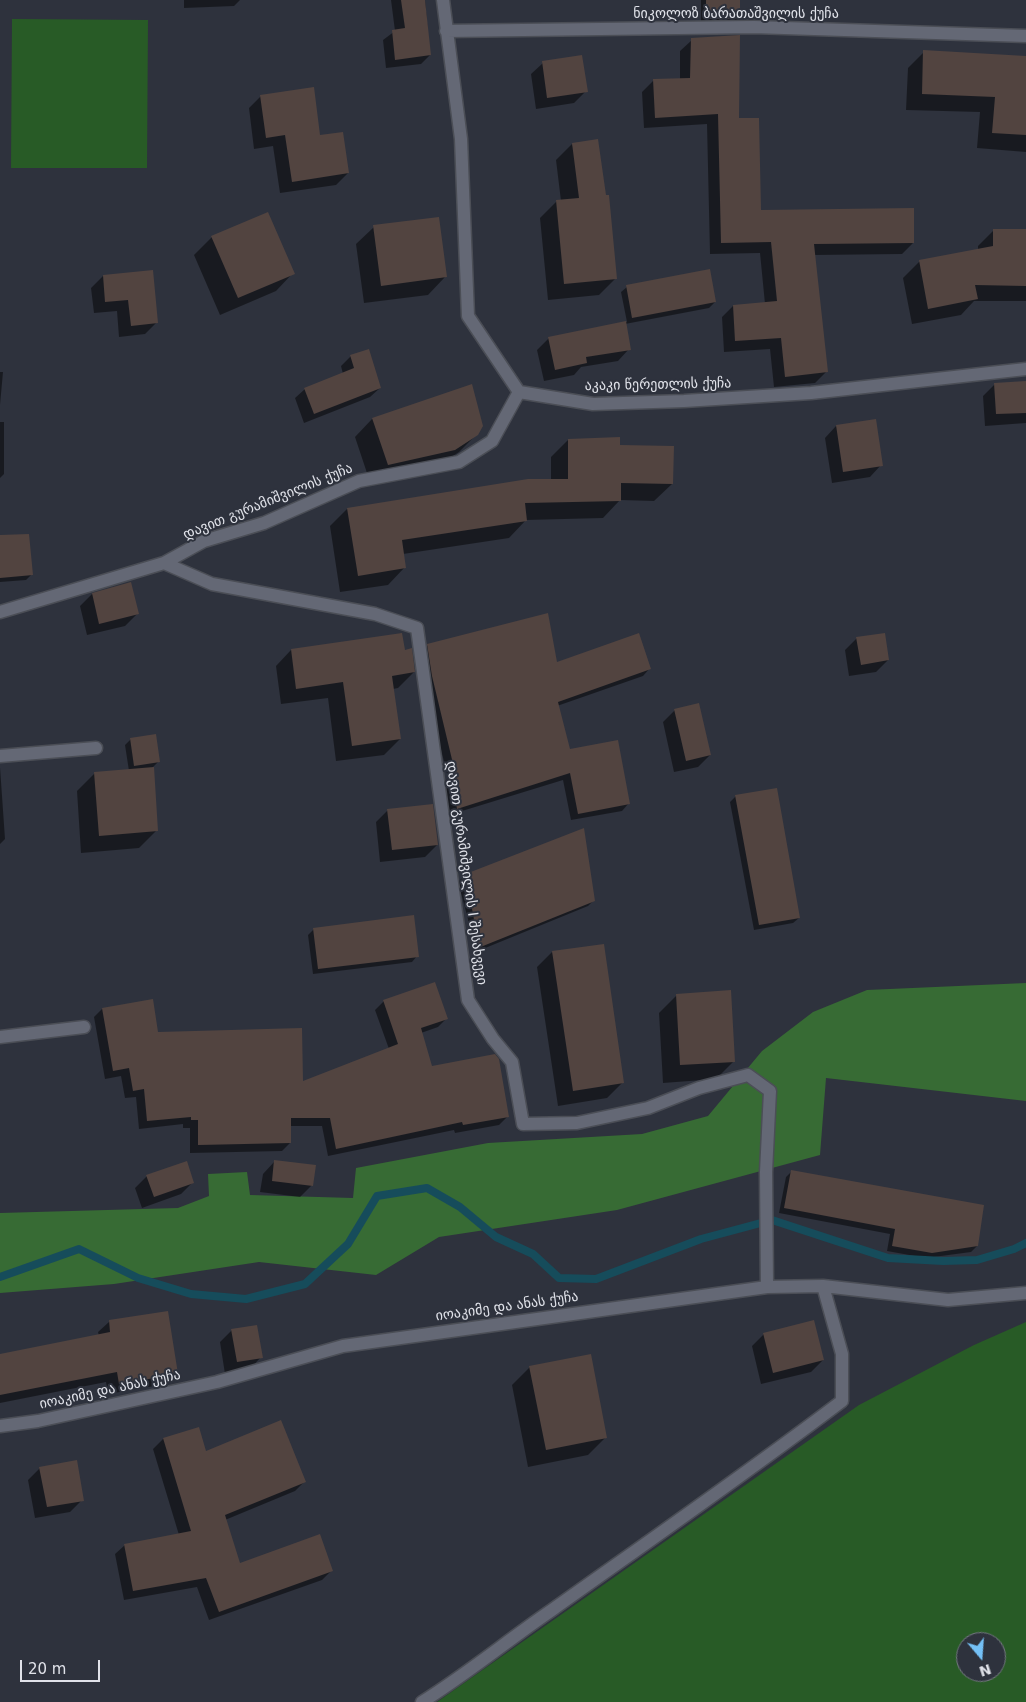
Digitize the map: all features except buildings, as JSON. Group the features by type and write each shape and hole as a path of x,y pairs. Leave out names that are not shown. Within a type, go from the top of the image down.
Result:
{"street":[{"path":"443,0 461,139 468,316 519,392"},
{"name":"ნიკოლოზ ბარათაშვილის ქუჩა","path":"446,30 754,27 1026,36"},
{"name":"აკაკი წერეთლის ქუჩა","path":"519,392 593,404 684,401 811,393 1026,369"},
{"name":"დავით გურამიშვილის ქუჩა","path":"0,612 164,563 204,541 264,523 360,480 458,462 492,441 519,392"},
{"name":"დავით გურამიშვილის I შესახვევი","path":"164,563 212,584 375,614 417,628 468,1000 493,1039 512,1062 523,1124 577,1123 648,1108 699,1088 748,1075 770,1092 767,1288"},
{"path":"0,756 96,748"},
{"path":"0,1037 84,1028"},
{"path":"422,1702 450,1685 536,1621 769,1457 842,1401 842,1354 823,1286"},
{"name":"იოაკიმე და ანას ქუჩა","path":"0,1426 38,1421 217,1382 343,1346 767,1288 823,1286 948,1300 1026,1293"}],"green space":[{"path":"12,19 148,20 147,168 11,168"},
{"path":"1026,983 1026,1101 826,1078 820,1155 617,1210 439,1237 376,1275 259,1262 114,1284 0,1293 0,1213 178,1208 209,1196 208,1174 247,1172 250,1195 353,1198 356,1168 488,1143 642,1134 708,1116 762,1051 813,1012 867,990"},
{"path":"1026,1322 1026,1702 437,1702 859,1405 974,1345"}],"waterway":[{"path":"0,1277 79,1249 138,1278 191,1294 246,1299 305,1284 348,1244 377,1196 427,1188 460,1207 496,1237 533,1254 559,1278 596,1279 701,1239 772,1220 888,1258 943,1261 977,1260 1014,1249 1026,1243"}]}
